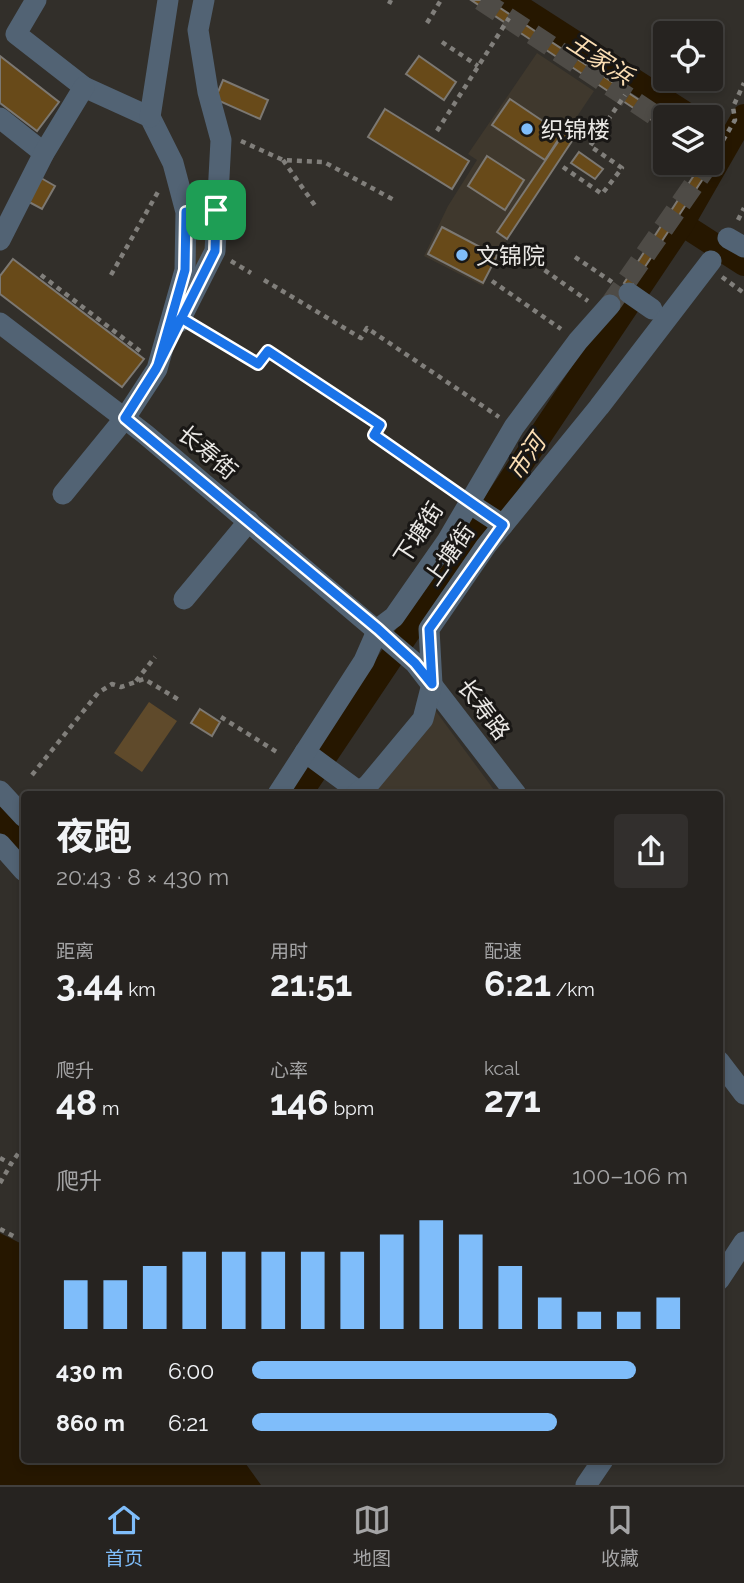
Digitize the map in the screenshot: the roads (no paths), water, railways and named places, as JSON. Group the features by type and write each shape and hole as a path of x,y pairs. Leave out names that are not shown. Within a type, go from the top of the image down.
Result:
{"street":[{"path":"36,0 16,34 84,87 150,117"},
{"path":"158,365 185,270 186,212 173,163 150,117 168,0"},
{"path":"63,494 125,418 158,365 215,251 221,140 208,92 198,30 204,0"},
{"path":"0,240 44,153 84,87"},
{"path":"0,118 44,153"},
{"path":"186,212 216,210"},
{"name":"上塘街","path":"360,791 368,785 423,719 432,684 429,629 487,515 599,407 711,261"},
{"name":"下塘街","path":"280,791 305,758 363,661 378,629 394,617 487,515 514,427 578,341 616,300 652,309"},
{"name":"长寿街","path":"0,323 125,418 378,629"},
{"path":"184,599 248,521"},
{"name":"长寿路","path":"378,629 415,663 514,791"},
{"path":"305,758 335,773 355,791"},
{"path":"0,790 21,814"},
{"path":"0,844 21,868"},
{"path":"723,1066 744,1094"},
{"path":"723,1274 744,1242"},
{"path":"586,1485 601,1463"}],"waterway":[{"name":"王家浜","path":"509,0 672,105"},
{"name":"市河","path":"302,791 682,224 744,116"},
{"path":"682,224 744,264"},
{"path":"0,819 21,837"}],"tunnel":[{"path":"481,0 653,114"},
{"path":"610,305 701,175"}],"place":[{"name":"织锦楼","path":"527,129"},
{"name":"文锦院","path":"462,255"}]}
